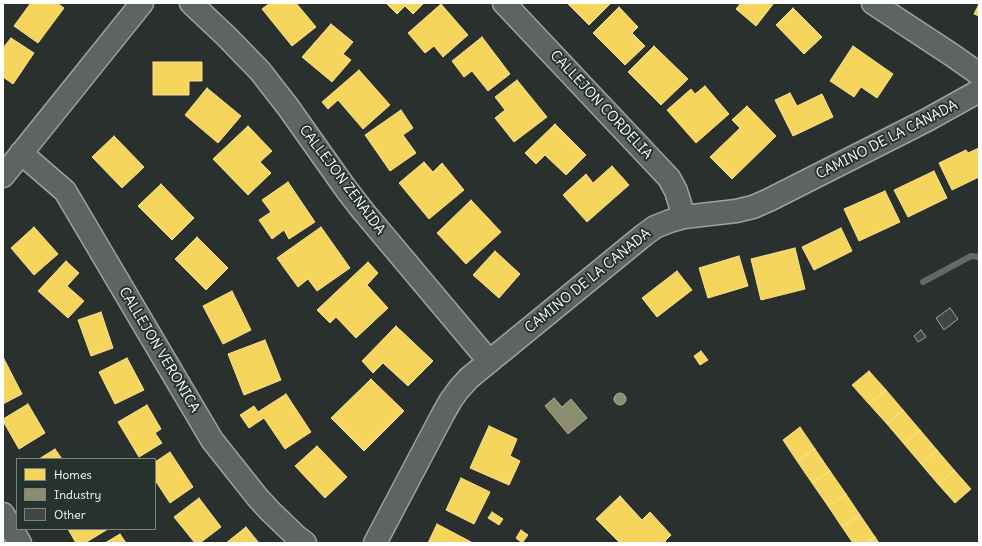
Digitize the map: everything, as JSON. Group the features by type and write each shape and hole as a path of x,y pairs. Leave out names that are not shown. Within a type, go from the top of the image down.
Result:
{"street":[{"path":"3,176 142,3"},
{"name":"CALLEJON ZENAIDA","path":"191,3 260,71 288,106 337,177 363,211 489,361"},
{"name":"CALLEJON CORDELIA","path":"504,3 669,178 676,191 684,217"},
{"path":"873,3 979,74"},
{"name":"CAMINO DE LA CANADA","path":"375,543 451,400 468,378 644,235 656,227 684,217 736,211 754,207 920,124 979,91"},
{"name":"CALLEJON VERONICA","path":"21,154 65,191 212,440 266,507 305,543"},
{"path":"3,514 20,543"}],"building: Homes":[{"path":"29,3 57,3 64,8 38,43 14,26 30,4"},
{"path":"270,3 296,3 316,27 292,46 262,9"},
{"path":"386,3 424,3 413,14 405,6 397,14"},
{"path":"567,3 609,3 610,4 589,25"},
{"path":"741,3 774,3 756,26 736,9"},
{"path":"441,4 468,35 443,57 434,46 425,53 408,33"},
{"path":"979,4 979,16 974,14"},
{"path":"619,7 638,27 632,33 645,46 625,65 593,33"},
{"path":"793,8 822,37 804,54 776,25"},
{"path":"331,24 353,42 343,54 351,60 332,82 302,57"},
{"path":"482,37 510,74 488,91 472,71 464,77 452,61"},
{"path":"11,38 34,53 13,84 3,77 3,48"},
{"path":"654,46 688,79 661,105 628,72"},
{"path":"853,46 893,74 877,98 861,87 854,97 830,81"},
{"path":"153,62 202,62 202,81 189,81 189,95 153,95"},
{"path":"359,70 390,105 363,129 338,100 328,109 322,102"},
{"path":"517,80 547,117 514,142 495,118 505,110 495,97"},
{"path":"705,86 729,114 696,143 667,110 691,89 695,94"},
{"path":"207,88 241,116 218,143 185,115"},
{"path":"790,93 797,106 822,94 833,117 793,136 775,100"},
{"path":"747,106 776,136 732,179 710,157 740,128 732,120"},
{"path":"401,110 413,128 403,135 416,153 390,171 365,135"},
{"path":"555,124 586,155 566,175 545,155 536,164 525,153"},
{"path":"248,126 272,151 260,162 271,173 248,195 213,159"},
{"path":"114,136 144,167 122,188 92,157"},
{"path":"979,148 979,177 952,190 939,163 966,150 968,153"},
{"path":"424,162 433,172 442,163 464,190 429,219 399,183"},
{"path":"612,166 629,185 587,222 563,195 586,174 593,183"},
{"path":"934,171 947,198 908,217 894,190"},
{"path":"288,182 315,222 289,239 284,230 272,239 259,220 271,212 262,200"},
{"path":"161,184 194,218 172,240 138,206"},
{"path":"885,191 900,222 859,241 844,209"},
{"path":"471,200 501,232 466,264 437,233"},
{"path":"34,227 58,254 34,275 11,248"},
{"path":"321,227 350,268 317,291 308,279 298,287 277,258"},
{"path":"841,228 852,251 814,270 802,247"},
{"path":"197,237 228,268 206,290 175,259"},
{"path":"795,248 805,289 761,300 751,259"},
{"path":"495,251 520,274 499,298 473,275"},
{"path":"739,256 748,286 708,298 699,268"},
{"path":"66,261 79,273 67,286 84,301 68,318 38,291"},
{"path":"368,262 378,273 367,285 388,308 356,338 336,317 330,323 317,310"},
{"path":"677,271 692,290 657,317 642,298"},
{"path":"232,291 251,330 223,344 203,306"},
{"path":"101,312 113,348 91,356 78,320"},
{"path":"396,326 433,361 408,386 383,363 373,373 362,361"},
{"path":"265,340 281,380 244,395 228,354"},
{"path":"701,351 708,360 700,365 694,356"},
{"path":"3,357 22,394 3,404"},
{"path":"127,358 144,390 115,404 99,372"},
{"path":"869,371 886,390 869,404 852,385"},
{"path":"371,379 404,411 364,451 331,418"},
{"path":"886,390 903,410 887,424 869,404"},
{"path":"286,394 311,432 285,449 264,418 249,428 240,415 254,406 258,412"},
{"path":"28,404 45,433 19,449 3,419"},
{"path":"147,405 161,429 155,433 162,443 139,457 118,422"},
{"path":"903,410 920,430 904,444 887,424"},
{"path":"489,426 517,439 510,456 520,461 509,485 470,468"},
{"path":"800,427 815,449 797,461 783,440"},
{"path":"920,430 937,450 921,464 904,444"},
{"path":"317,446 347,477 325,498 295,466"},
{"path":"55,449 61,458 41,458"},
{"path":"815,449 830,471 812,483 797,461"},
{"path":"937,450 954,470 938,484 921,464"},
{"path":"170,452 193,487 170,503 156,482 156,461"},
{"path":"954,470 971,489 955,503 938,484"},
{"path":"830,471 846,494 828,506 812,483"},
{"path":"461,478 490,492 474,524 446,510"},
{"path":"846,494 860,515 842,527 828,506"},
{"path":"620,496 642,520 650,512 671,535 665,541 667,543 620,543 596,519"},
{"path":"199,498 221,527 200,543 195,543 174,517"},
{"path":"492,512 503,519 499,525 488,518"},
{"path":"860,515 875,537 866,543 853,543 842,527"},
{"path":"437,524 473,543 428,543"},
{"path":"246,527 259,543 226,543"},
{"path":"69,530 106,530 85,543 76,543"},
{"path":"521,530 528,535 522,543 516,538"},
{"path":"120,534 126,543 105,543"},
{"path":"875,537 879,543 866,543"}],"building: Industry":[{"path":"618,393 622,393 626,399 622,405 618,405 614,401 614,397"},
{"path":"554,398 562,407 571,399 587,418 568,434 545,406"}],"building: Other":[{"path":"950,308 958,319 944,330 936,318"},
{"path":"921,330 926,337 918,342 914,336"}],"waterway":[{"path":"923,282 971,256 979,257"}]}
